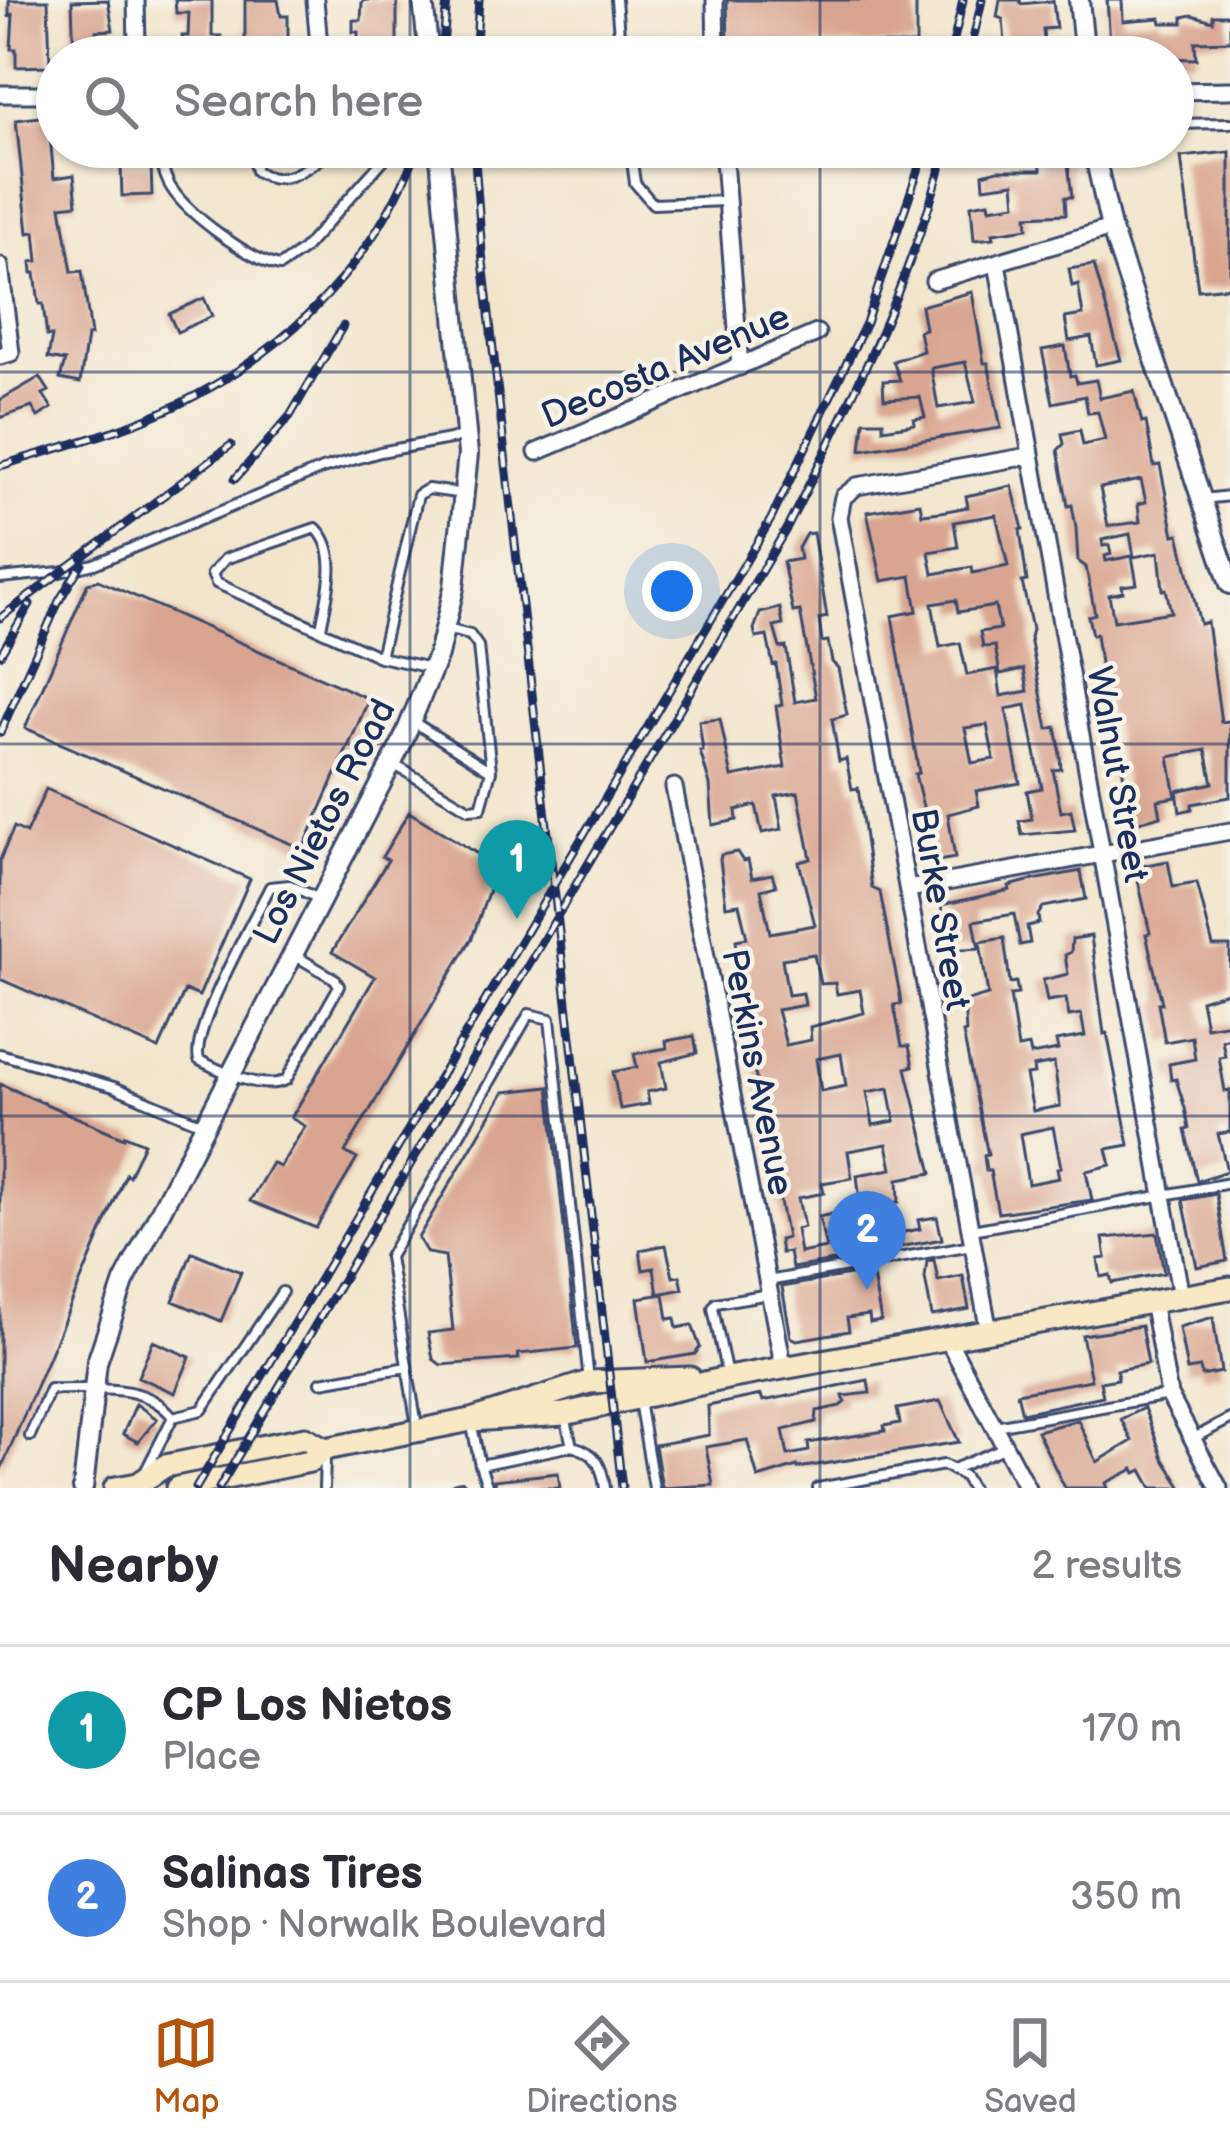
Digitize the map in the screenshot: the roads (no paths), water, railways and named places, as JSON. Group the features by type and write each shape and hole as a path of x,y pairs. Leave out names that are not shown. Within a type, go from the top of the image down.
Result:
{"main road":[{"path":"471,1420 564,1414 637,1389 784,1370 1230,1288"},
{"path":"177,1488 310,1461 325,1449 471,1420 589,1382 637,1389"},
{"path":"115,1488 147,1486 165,1466 305,1438 325,1449"}],"street":[{"path":"136,0 137,36"},
{"path":"314,0 318,36"},
{"path":"423,0 427,36"},
{"path":"716,0 716,36"},
{"path":"1079,0 1082,36"},
{"path":"1194,91 1230,90"},
{"path":"0,94 36,94"},
{"name":"Los Nietos Road","path":"83,1488 97,1363 124,1282 392,764 433,669 444,629 454,588 467,436 441,168"},
{"path":"725,168 740,367"},
{"path":"1098,168 1111,228 1230,584"},
{"path":"934,281 1111,228"},
{"name":"Walnut Street","path":"997,263 1181,1297"},
{"path":"0,266 6,354"},
{"name":"Decosta Avenue","path":"538,452 817,333"},
{"name":"Burke Street","path":"989,1332 839,517 843,497 857,486 1029,456"},
{"name":"Perkins Avenue","path":"674,787 784,1370"},
{"path":"908,889 1230,831"},
{"path":"1152,1301 1169,1395 1219,1488"},
{"path":"948,1340 1027,1488"}],"lane":[{"path":"616,0 619,36"},
{"path":"1194,123 1230,122"},
{"path":"165,168 171,189 236,248 262,263 280,266 303,250 376,168"},
{"path":"255,168 269,180 288,179 305,168"},
{"path":"633,168 635,183 653,204 727,202"},
{"path":"0,578 94,564 322,470 380,452 467,436"},
{"path":"380,657 418,495 428,489 465,494"},
{"path":"1203,499 1230,496"},
{"path":"321,629 332,562 322,532 316,528 216,566 212,574 216,583 380,657 433,669"},
{"path":"392,764 469,809 481,808 490,771 478,646 470,635 444,629"},
{"path":"412,722 490,771"},
{"path":"292,954 339,986 282,1082 229,1075 199,1060 195,1049 205,1020 270,887 290,885 321,899"},
{"path":"418,1431 389,1257 529,1014 550,1019 589,1382"},
{"path":"0,1054 114,1087 203,1125"},
{"path":"727,1378 712,1308 716,1303 972,1238 1230,1183"},
{"path":"173,1417 202,1410 282,1292"},
{"path":"321,1382 407,1367"},
{"path":"30,1436 50,1389 92,1391 116,1386 166,1408 173,1417"},
{"path":"558,1389 572,1445"},
{"path":"637,1389 654,1488"},
{"path":"993,1426 1169,1395"},
{"path":"147,1486 173,1417"},
{"path":"1192,1439 1230,1419"},
{"path":"471,1420 488,1488"},
{"path":"481,1465 572,1445 587,1450 603,1467 605,1488"},
{"path":"955,1468 1004,1447"},
{"path":"324,1488 325,1449"},
{"path":"818,1488 944,1465 955,1468 970,1488"}],"railway":[{"path":"444,36 447,0"},
{"path":"476,36 479,0"},
{"path":"955,36 963,0"},
{"path":"974,36 982,0"},
{"path":"0,466 148,418 194,397 276,343 344,275 373,236 409,168"},
{"path":"476,168 622,1488"},
{"path":"196,1488 771,519 866,323 919,168"},
{"path":"219,1488 788,526 897,293 940,168"},
{"path":"235,479 290,416 343,326"},
{"path":"0,618 231,445"},
{"path":"0,733 59,601 82,563"},
{"path":"0,655 30,604"}],"place":[{"name":"CP Los Nietos","path":"517,919"},
{"name":"Salinas Tires","path":"867,1290"}]}
